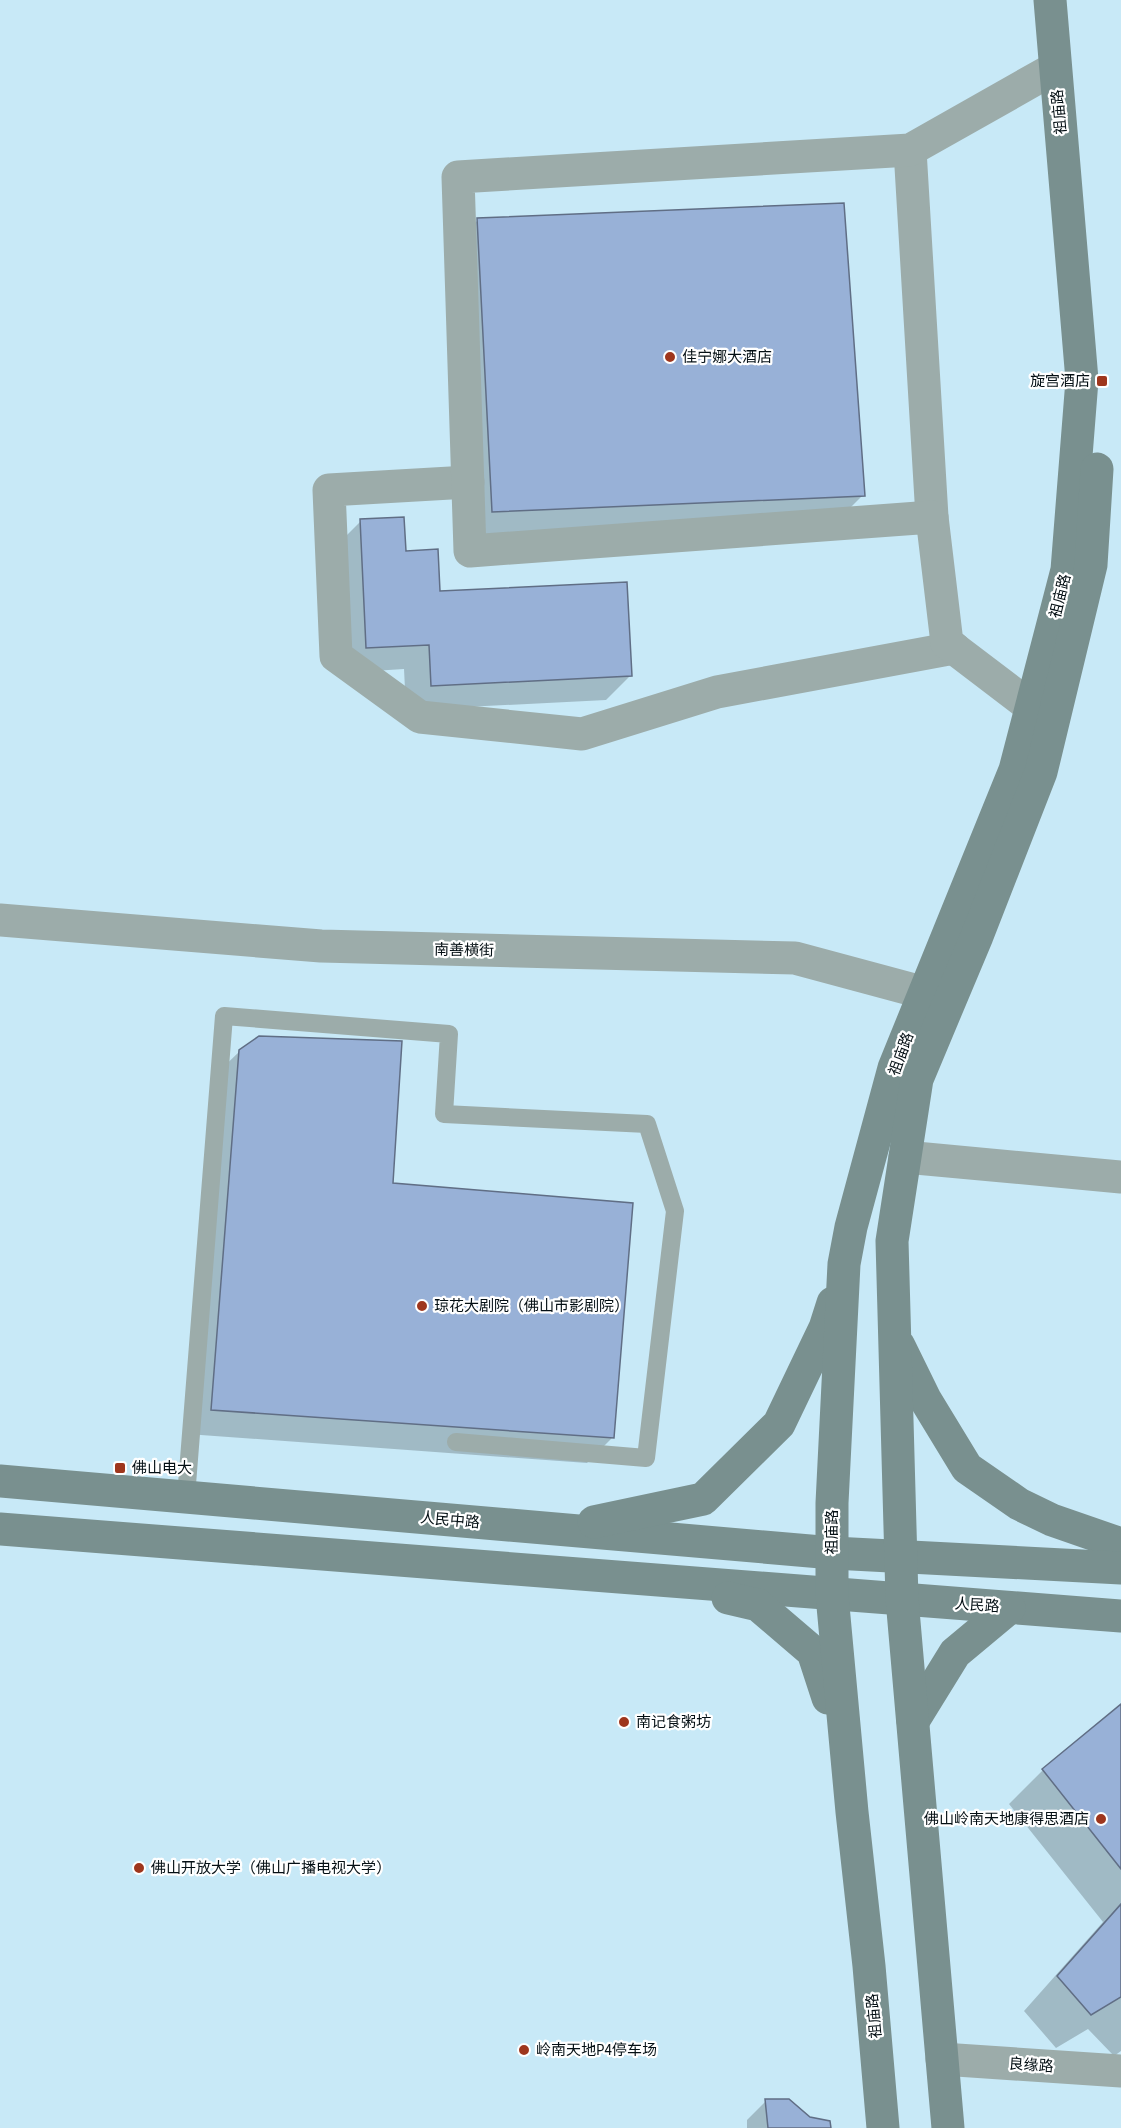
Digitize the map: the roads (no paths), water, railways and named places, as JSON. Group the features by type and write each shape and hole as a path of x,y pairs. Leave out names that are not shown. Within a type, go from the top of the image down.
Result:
{"main road":[{"name":"祖庙路","path":"883,2128 832,1595 832,1503 844,1264 850,1227 894,1068 1015,770 1067,570 1082,380 1050,0"},
{"name":"祖庙路","path":"948,2128 902,1599 892,1240 917,1079 1041,772 1091,565 1102,381 1070,0"},
{"path":"561,1529 702,1499 779,1424 825,1328 844,1264"},
{"path":"894,1337 925,1399 967,1467 1019,1504 1052,1520 1121,1544"},
{"name":"人民中路","path":"0,1482 900,1557"},
{"path":"0,1529 832,1595"},
{"path":"900,1557 1121,1568"},
{"path":"633,1579 758,1605 813,1652 837,1725 852,1812"},
{"name":"人民路","path":"832,1595 1121,1616"},
{"path":"913,1721 955,1653 1009,1608"}],"street":[{"path":"932,517 470,551 458,177 910,150 1056,68"},
{"path":"910,150 932,517 947,644 1031,707"},
{"path":"468,482 329,490 336,656 420,717 582,734 717,692 954,648"},
{"name":"南善横街","path":"0,920 321,946 795,958 924,993"},
{"path":"905,1157 1121,1177"},
{"name":"良缘路","path":"942,2059 1121,2071"}],"lane":[{"path":"186,1497 224,1016 449,1034 444,1114 647,1124 675,1211 645,1458 456,1442"}],"place":[{"name":"佳宁娜大酒店","path":"670,357"},
{"name":"旋宫酒店","path":"1102,381"},
{"name":"琼花大剧院（佛山市影剧院）","path":"422,1306"},
{"name":"佛山电大","path":"120,1468"},
{"name":"南记食粥坊","path":"624,1722"},
{"name":"佛山岭南天地康得思酒店","path":"1101,1819"},
{"name":"佛山开放大学（佛山广播电视大学）","path":"139,1868"},
{"name":"岭南天地P4停车场","path":"524,2050"}]}
